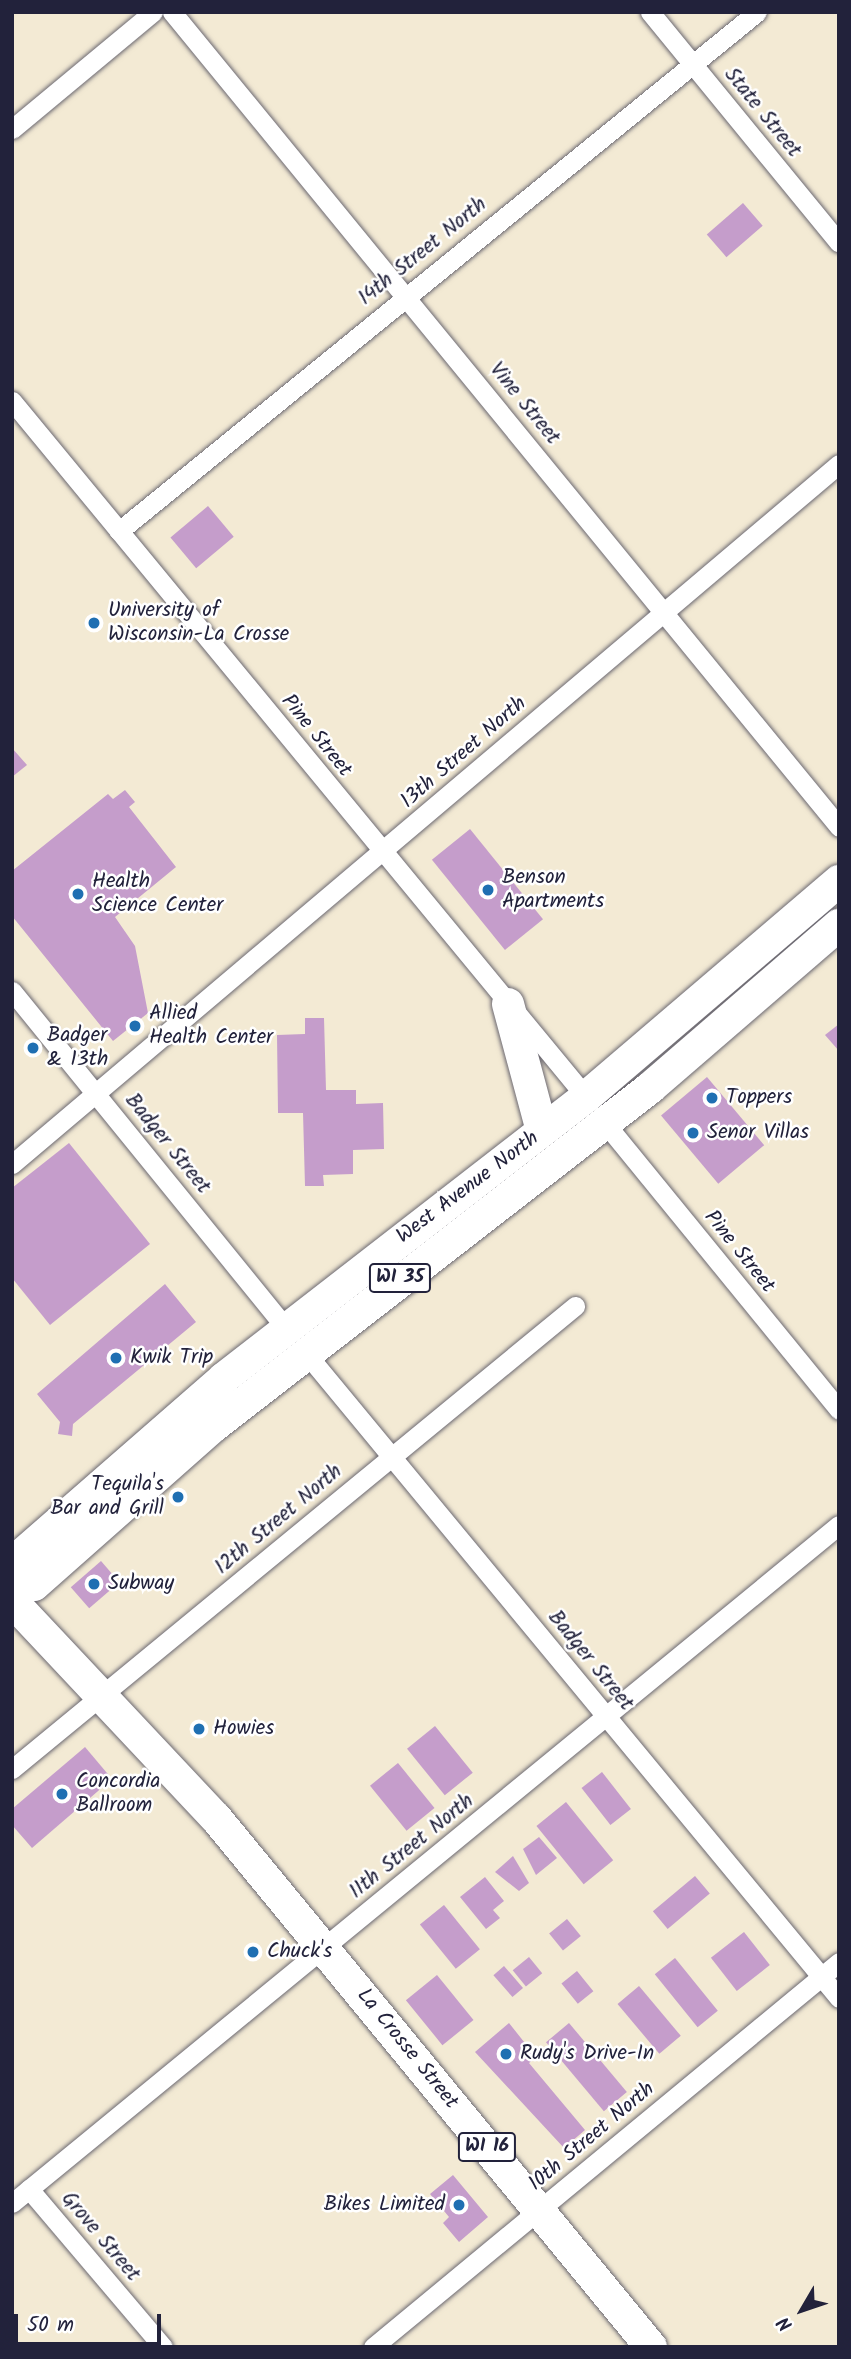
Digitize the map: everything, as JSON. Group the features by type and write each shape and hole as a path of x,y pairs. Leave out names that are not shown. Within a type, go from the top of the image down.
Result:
{"main road":[{"name":"West Avenue North","path":"839,881 586,1097 285,1327 19,1557 13,1588 34,1585 305,1352 605,1123 839,925"},
{"path":"508,1004 542,1131"},
{"name":"WI 16","path":"13,1588 323,1947"},
{"name":"La Crosse Street","path":"323,1947 651,2347"}],"street":[{"path":"12,129 153,12"},
{"name":"Vine Street","path":"173,12 839,827"},
{"name":"State Street","path":"650,12 839,243"},
{"name":"14th Street North","path":"119,531 757,12"},
{"name":"Pine Street","path":"12,401 381,853 586,1097"},
{"name":"13th Street North","path":"97,1094 381,853 661,608 839,464"},
{"name":"Badger Street","path":"12,991 285,1327"},
{"path":"12,1164 97,1094"},
{"name":"Pine Street","path":"605,1123 839,1410"},
{"name":"12th Street North","path":"12,1769 106,1696 391,1455 575,1306"},
{"name":"Badger Street","path":"305,1352 839,1998"},
{"name":"11th Street North","path":"12,2203 323,1947 608,1719 839,1525"},
{"name":"10th Street North","path":"373,2347 839,1962"},
{"name":"Grove Street","path":"29,2189 163,2347"}],"building":[{"path":"743,203 763,226 726,257 707,234"},
{"path":"208,506 234,537 196,568 170,537"},
{"path":"12,748 27,765 12,777"},
{"name":"Health Science Center","path":"125,790 135,802 129,807 176,867 115,917 135,946 148,1013 113,1041 12,916 12,871 108,794 113,799"},
{"name":"Benson Apartments","path":"470,829 543,919 505,950 432,860"},
{"path":"305,1018 324,1018 326,1090 356,1090 356,1104 383,1103 384,1149 353,1150 353,1174 323,1175 324,1186 305,1186 303,1113 278,1113 277,1035 305,1034"},
{"path":"839,1024 839,1051 825,1035"},
{"path":"707,1077 764,1145 718,1184 661,1116"},
{"path":"69,1143 150,1244 50,1325 12,1278 12,1188"},
{"name":"Kwik Trip","path":"165,1284 196,1322 73,1424 72,1436 58,1434 60,1422 37,1394"},
{"name":"Subway","path":"101,1561 119,1582 89,1608 71,1587"},
{"path":"435,1726 473,1773 445,1795 407,1749"},
{"name":"Concordia Ballroom","path":"85,1747 112,1779 32,1848 12,1825 12,1809"},
{"path":"398,1763 435,1808 407,1831 370,1786"},
{"path":"602,1772 631,1809 610,1825 582,1788"},
{"path":"566,1802 613,1860 584,1884 536,1826"},
{"path":"539,1837 557,1858 536,1875 523,1849"},
{"path":"513,1856 529,1883 519,1891 495,1872"},
{"path":"695,1876 710,1894 668,1929 653,1911"},
{"path":"485,1877 504,1901 493,1910 500,1918 486,1929 460,1897"},
{"path":"444,1905 480,1949 456,1969 420,1925"},
{"path":"567,1919 581,1936 563,1951 549,1933"},
{"path":"744,1932 770,1965 737,1991 711,1958"},
{"path":"529,1957 542,1973 526,1987 513,1970"},
{"path":"675,1958 718,2011 698,2027 655,1974"},
{"path":"504,1966 523,1988 512,1997 493,1975"},
{"path":"577,1971 593,1991 578,2004 561,1984"},
{"path":"437,1975 474,2020 442,2045 406,2000"},
{"path":"639,1986 681,2036 659,2054 618,2004"},
{"path":"509,2023 536,2057 529,2063 585,2130 564,2148 475,2052"},
{"path":"569,2023 627,2092 604,2111 546,2042"},
{"name":"Bikes Limited","path":"453,2175 488,2217 459,2242 443,2223 449,2217 430,2194"}],"place":[{"name":"University of Wisconsin-La Crosse","path":"94,623"},
{"name":"Benson Apartments","path":"488,890"},
{"name":"Health Science Center","path":"78,894"},
{"name":"Allied Health Center","path":"135,1026"},
{"name":"Badger & 13th","path":"33,1048"},
{"name":"Toppers","path":"712,1098"},
{"name":"Senor Villas","path":"693,1133"},
{"name":"Kwik Trip","path":"116,1358"},
{"name":"Tequila's Bar and Grill","path":"178,1497"},
{"name":"Subway","path":"94,1584"},
{"name":"Howies","path":"199,1729"},
{"name":"Concordia Ballroom","path":"62,1794"},
{"name":"Chuck's","path":"253,1952"},
{"name":"Rudy's Drive-In","path":"506,2054"},
{"name":"Bikes Limited","path":"459,2205"}]}
